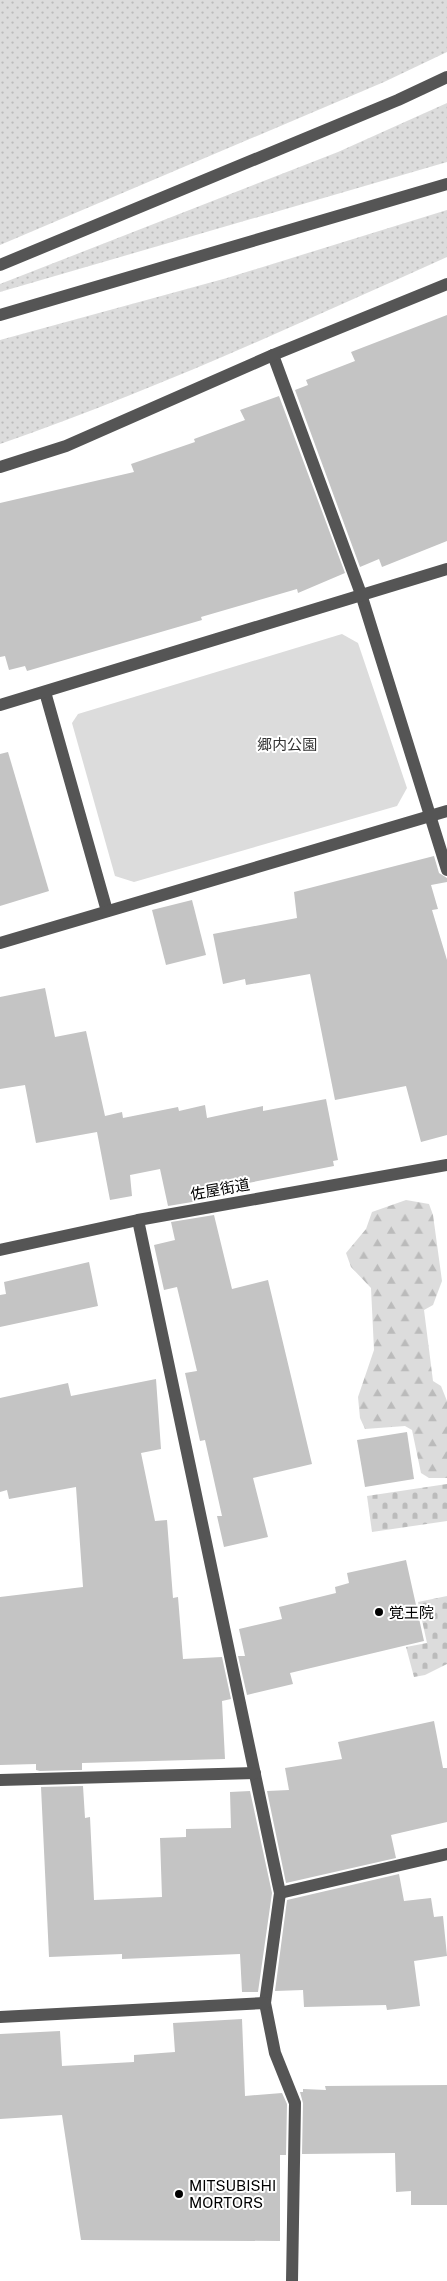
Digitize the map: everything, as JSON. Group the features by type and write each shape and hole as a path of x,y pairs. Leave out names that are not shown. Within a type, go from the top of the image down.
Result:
{"street":[{"path":"0,265 389,104 447,77"},
{"path":"0,315 447,184"},
{"path":"0,468 66,446 273,355 447,284"},
{"path":"273,355 361,594 447,870"},
{"path":"0,705 447,569"},
{"path":"45,692 108,911"},
{"path":"0,943 447,811"},
{"name":"佐屋街道","path":"0,1250 138,1220 447,1165"},
{"path":"138,1220 280,1893 265,2003 275,2053 295,2103 292,2281"},
{"path":"0,1780 255,1773"},
{"path":"280,1893 447,1854"},
{"path":"0,2017 265,2003"}],"green space":[{"path":"0,0 447,0 447,52 384,82 0,245"},
{"path":"447,103 447,162 0,292 0,284 338,152"},
{"path":"447,210 447,257 170,379 0,444 0,340 227,278"},
{"name":"郷内公園","path":"342,634 358,643 407,788 397,806 134,882 115,876 72,723 78,714"},
{"path":"406,1200 429,1204 433,1215 442,1281 433,1305 424,1310 433,1381 441,1386 447,1401 447,1478 429,1478 421,1473 412,1430 405,1426 365,1429 360,1418 358,1397 374,1350 371,1288 351,1267 346,1253 366,1229 372,1212"},
{"path":"447,1484 447,1521 372,1532 367,1496"},
{"path":"447,1596 447,1664 425,1675 414,1677 406,1647 427,1643 418,1602"}],"building":[{"path":"447,315 447,541 382,567 379,559 360,567 295,390 308,385 306,380 355,361 351,352"},
{"path":"279,396 345,573 298,593 297,589 201,617 202,620 27,671 25,666 9,670 5,656 0,657 0,503 134,472 131,464 195,442 194,439 245,420 240,410"},
{"path":"8,752 49,891 0,906 0,754"},
{"path":"434,856 439,873 447,878 447,882 431,885 438,909 432,910 447,960 447,1135 421,1142 406,1086 335,1100 310,974 246,985 245,979 223,984 213,934 297,918 294,892"},
{"path":"192,900 206,955 166,965 152,910"},
{"path":"45,988 55,1037 86,1031 105,1116 122,1112 123,1118 178,1107 179,1111 205,1105 207,1118 263,1106 263,1111 326,1099 338,1160 333,1161 334,1166 208,1191 210,1199 168,1206 160,1169 130,1175 132,1196 110,1200 97,1132 36,1143 25,1085 0,1089 0,997"},
{"path":"214,1215 232,1289 268,1280 312,1464 253,1478 268,1537 224,1547 217,1516 222,1516 205,1440 200,1441 185,1373 197,1371 177,1287 164,1290 154,1245 175,1240 171,1222"},
{"path":"89,1262 98,1306 0,1327 0,1295 6,1294 4,1282"},
{"path":"156,1379 161,1449 141,1453 155,1521 167,1520 173,1598 178,1597 183,1659 222,1657 231,1699 222,1701 225,1759 82,1763 82,1770 40,1771 36,1770 36,1764 0,1765 0,1597 83,1587 76,1487 9,1499 7,1490 0,1492 0,1398 68,1383 71,1396"},
{"path":"407,1432 414,1479 365,1487 357,1440"},
{"path":"406,1560 424,1641 290,1673 293,1684 247,1695 238,1656 245,1656 239,1629 282,1619 279,1607 336,1593 335,1587 349,1583 347,1573"},
{"path":"434,1721 443,1768 447,1768 447,1822 391,1835 396,1858 286,1883 267,1791 289,1790 285,1768 342,1759 338,1742"},
{"path":"83,1786 85,1818 90,1817 94,1900 162,1897 160,1838 186,1837 186,1829 231,1828 230,1792 250,1791 272,1893 258,1992 242,1992 240,1954 122,1959 122,1954 49,1957 41,1787"},
{"path":"399,1874 404,1901 431,1898 434,1917 443,1916 447,1956 414,1961 420,2006 387,2010 386,2005 304,2007 303,1990 275,1991 287,1900"},
{"path":"242,2019 245,2096 282,2093 287,2104 286,2155 280,2155 280,2241 81,2240 62,2115 0,2119 0,2034 60,2031 62,2066 134,2062 134,2055 175,2052 173,2023"},
{"path":"447,2085 447,2205 411,2205 411,2191 396,2192 395,2153 302,2154 303,2103 300,2092 303,2092 303,2089 326,2090 325,2086"}],"place":[{"name":"覚王院","path":"379,1612"},
{"name":"MITSUBISHI MORTORS","path":"179,2194"}]}
